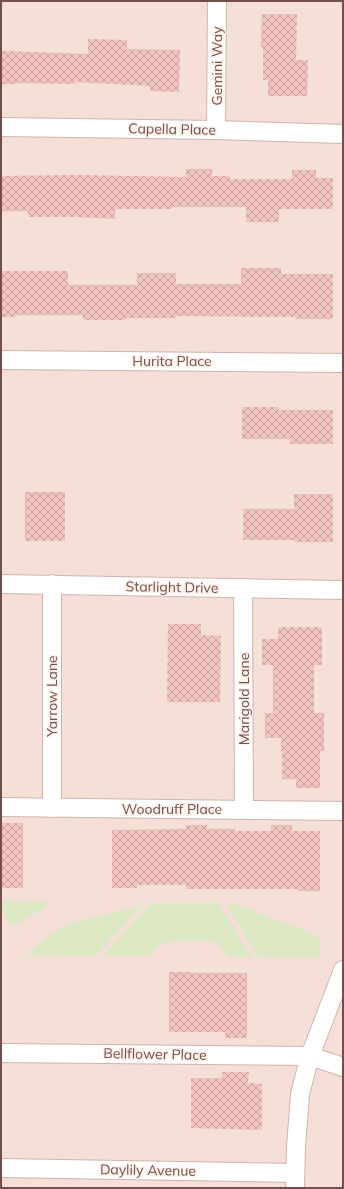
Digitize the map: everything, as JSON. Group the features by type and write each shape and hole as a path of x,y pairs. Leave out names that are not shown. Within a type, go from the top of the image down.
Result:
{"street":[{"name":"Gemini Way","path":"216,130 217,1"},
{"name":"Capella Place","path":"1,127 216,130 343,134"},
{"name":"Hurita Place","path":"1,360 343,363"},
{"name":"Starlight Drive","path":"1,584 343,590"},
{"name":"Yarrow Lane","path":"52,584 52,808"},
{"name":"Marigold Lane","path":"244,588 244,809"},
{"name":"Woodruff Place","path":"1,808 343,811"},
{"path":"295,1180 300,1094 310,1056 343,970"},
{"name":"Bellflower Place","path":"1,1053 310,1056 343,1067"},
{"name":"Daylily Avenue","path":"1,1168 295,1180"}],"shaded area":[{"path":"1,1 343,1 343,1188 1,1188"}],"green space":[{"path":"1,901 50,902 42,910 11,926 1,909"},
{"path":"145,903 95,956 27,955 36,946 63,927 81,920 131,909"},
{"path":"152,903 219,903 252,957 228,957 223,948 218,944 207,941 191,940 168,942 161,945 149,956 102,956"},
{"path":"234,903 275,920 292,925 319,938 322,941 319,958 258,957 226,904"}],"building":[{"path":"262,14 297,14 296,60 308,60 307,96 268,96 268,80 263,80 263,47 261,47"},
{"path":"88,39 127,40 127,49 180,50 179,92 150,91 150,86 75,82 75,84 1,84 1,51 88,54"},
{"path":"186,169 212,169 212,176 230,176 230,179 292,179 292,170 316,170 316,178 333,178 333,209 279,209 279,222 246,222 246,207 115,209 115,219 28,217 28,211 1,211 1,176 77,175 186,177"},
{"path":"241,268 281,268 281,274 333,274 333,319 295,319 295,317 176,316 176,318 83,320 83,315 16,315 16,317 1,317 1,271 68,271 68,285 137,285 137,273 176,273 176,284 241,284"},
{"path":"242,407 279,407 279,410 333,410 333,444 290,444 290,439 242,439"},
{"path":"25,492 65,492 65,541 25,541"},
{"path":"294,494 333,494 333,542 243,540 243,509 294,509"},
{"path":"168,624 201,624 201,635 221,636 220,702 167,702"},
{"path":"278,627 322,627 322,665 314,665 314,713 324,713 324,751 320,751 320,788 296,788 296,779 282,779 281,738 265,738 265,713 273,713 273,665 262,665 262,639 278,639"},
{"path":"1,823 23,823 23,888 1,888"},
{"path":"186,825 207,825 207,829 235,829 235,831 271,831 271,825 292,825 292,831 320,831 320,891 298,891 298,889 186,889 186,885 137,885 137,888 112,888 112,830 186,829"},
{"path":"169,972 247,973 247,1038 225,1038 225,1032 169,1032"},
{"path":"222,1072 249,1072 248,1083 262,1084 262,1130 191,1128 191,1078 222,1078"}]}
